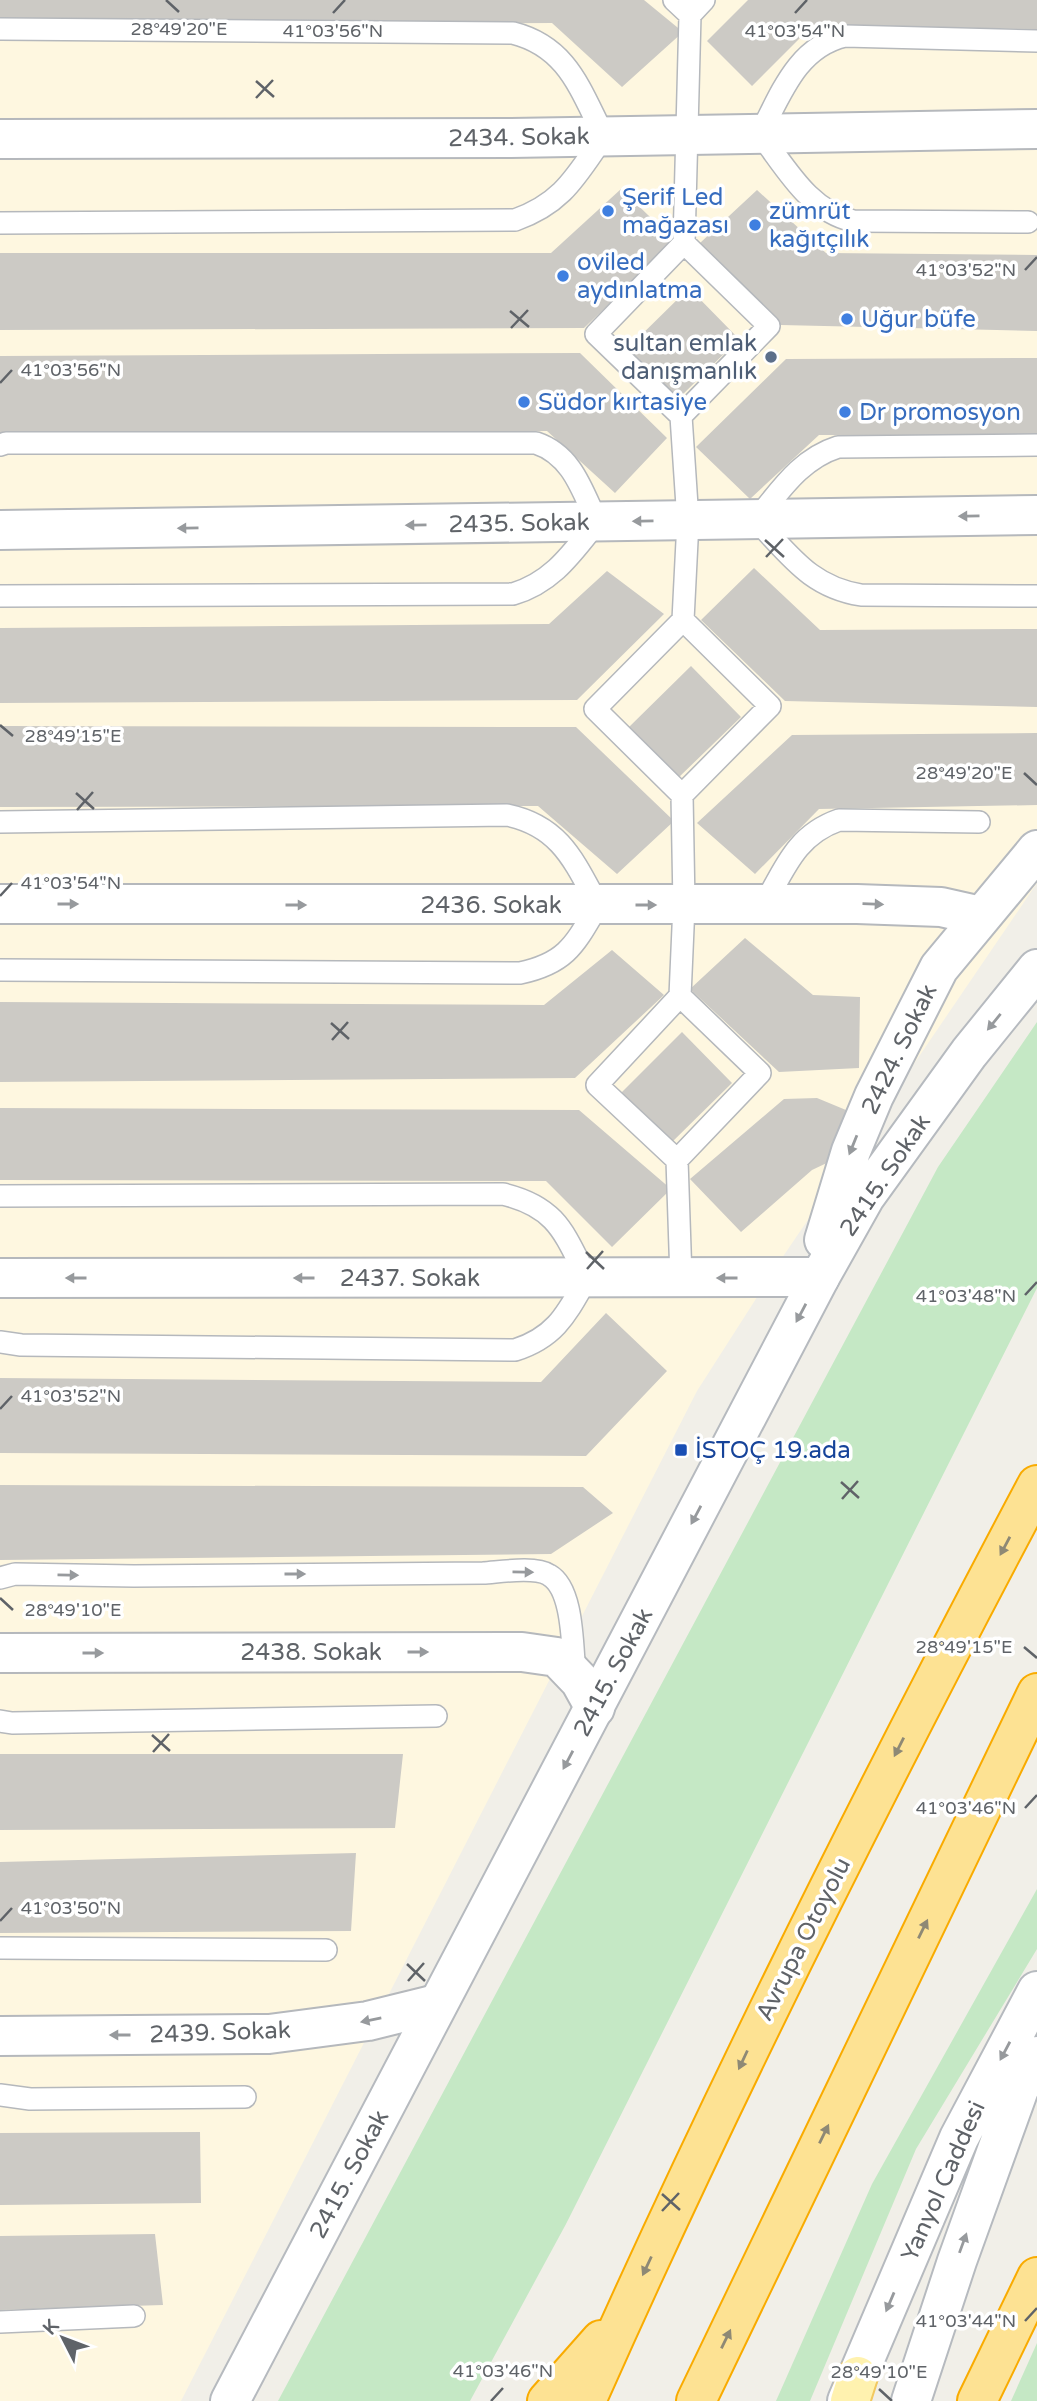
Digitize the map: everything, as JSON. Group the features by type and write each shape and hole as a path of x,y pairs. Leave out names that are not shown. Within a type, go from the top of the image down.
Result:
{"highway":[{"name":"Avrupa Otoyolu","path":"586,2401 755,2036 923,1700 1037,1485"},
{"path":"696,2401 1037,1693"},
{"path":"977,2401 1037,2277"},
{"path":"547,2401 625,2312"}],"street":[{"name":"2434. Sokak","path":"0,139 604,136 1037,129"},
{"name":"2435. Sokak","path":"0,530 1037,515"},
{"name":"2424. Sokak","path":"820,1277 821,1250 851,1151 874,1096 939,968 1037,850"},
{"name":"2436. Sokak","path":"0,904 857,904 942,907 981,916"},
{"name":"2415. Sokak","path":"230,2401 437,2004 585,1692 865,1198 969,1053 1037,969"},
{"name":"2437. Sokak","path":"0,1278 820,1277"},
{"name":"2438. Sokak","path":"0,1653 522,1652 557,1657 585,1692"},
{"name":"Yanyol Caddesi","path":"852,2393 959,2138 1037,1990"},
{"name":"2439. Sokak","path":"0,2036 269,2034 368,2021 437,2004"},
{"path":"911,2401 957,2261 1019,2089 1037,2056"}],"lane":[{"path":"674,0 697,8 684,243 596,334 681,416 688,521 683,620 595,709 682,795 684,905 680,996 597,1085 677,1160 681,1278"},
{"path":"0,29 513,33 542,43 569,68 604,136 561,195 546,206 514,220 0,222"},
{"path":"1028,222 839,218 813,202 760,134 795,68 807,55 833,39 845,36 1037,41"},
{"path":"681,416 769,326 684,243"},
{"path":"0,445 536,443 561,455 597,522 554,572 540,583 513,594 0,596"},
{"path":"1037,445 838,447 810,460 796,471 756,520 813,579 844,592 861,595 1037,596"},
{"path":"682,795 771,706 683,620"},
{"path":"0,822 507,815 541,827 557,839 571,855 598,905 575,944 564,955 552,963 520,973 0,970"},
{"path":"764,905 795,850 825,825 839,820 979,822"},
{"path":"677,1160 760,1073 680,996"},
{"path":"0,1196 503,1194 522,1198 552,1217 562,1230 587,1278 556,1327 531,1345 515,1350 21,1345 0,1342"},
{"path":"0,1578 15,1574 134,1576 527,1571 549,1574 563,1588 585,1692"},
{"path":"0,1721 12,1723 436,1716"},
{"path":"0,1948 326,1950"},
{"path":"0,2095 30,2099 245,2097"},
{"path":"0,2322 134,2316"}],"shaded area":[{"path":"0,0 1037,0 1037,883 784,1255 697,1391 181,2401 0,2401"}],"green space":[{"path":"1037,1022 1037,1288 566,2224 470,2401 278,2401 938,1167"},
{"path":"1037,1889 1037,1949 916,2149 810,2401 776,2401 872,2184"},
{"path":"1037,2343 1037,2401 1011,2401"}],"building":[{"path":"0,0 644,0 683,32 622,87 552,23 0,26"},
{"path":"748,0 1037,0 1037,29 813,25 752,86 707,41"},
{"path":"621,189 675,241 584,328 0,330 0,253 551,253"},
{"path":"757,190 826,253 1037,255 1037,331 781,325 700,243"},
{"path":"689,288 739,339 676,401 626,350"},
{"path":"580,353 667,438 615,493 547,431 0,433 0,356"},
{"path":"1037,358 1037,435 819,435 750,499 696,447 786,359"},
{"path":"754,568 820,630 1037,629 1037,707 785,701 701,620"},
{"path":"607,571 664,614 577,700 0,703 0,628 549,624"},
{"path":"691,666 741,717 677,779 628,728"},
{"path":"0,726 576,727 674,821 617,874 538,806 0,807"},
{"path":"1037,733 1037,805 819,809 755,874 697,823 792,735"},
{"path":"745,938 813,995 860,997 859,1068 779,1072 690,989"},
{"path":"612,950 664,995 575,1078 0,1082 0,1002 544,1005"},
{"path":"682,1032 732,1083 669,1145 619,1095"},
{"path":"817,1098 858,1115 833,1160 812,1170 741,1232 690,1179 784,1099"},
{"path":"0,1108 579,1110 671,1189 612,1247 546,1181 0,1180"},
{"path":"606,1313 667,1371 586,1456 0,1453 0,1378 541,1382"},
{"path":"0,1485 583,1487 613,1513 551,1554 0,1560"},
{"path":"0,1754 403,1754 395,1828 0,1830"},
{"path":"356,1853 351,1931 0,1933 0,1862"},
{"path":"200,2132 201,2203 0,2205 0,2133"},
{"path":"155,2234 163,2305 0,2310 0,2236"}],"place":[{"name":"Şerif Led mağazası","path":"608,211"},
{"name":"zümrüt kağıtçılık","path":"755,225"},
{"name":"oviled aydınlatma","path":"563,276"},
{"name":"Uğur büfe","path":"847,319"},
{"name":"sultan emlak danışmanlık","path":"771,357"},
{"name":"Südor kırtasiye","path":"524,402"},
{"name":"Dr promosyon","path":"845,412"},
{"name":"İSTOÇ 19.ada","path":"681,1450"}]}
